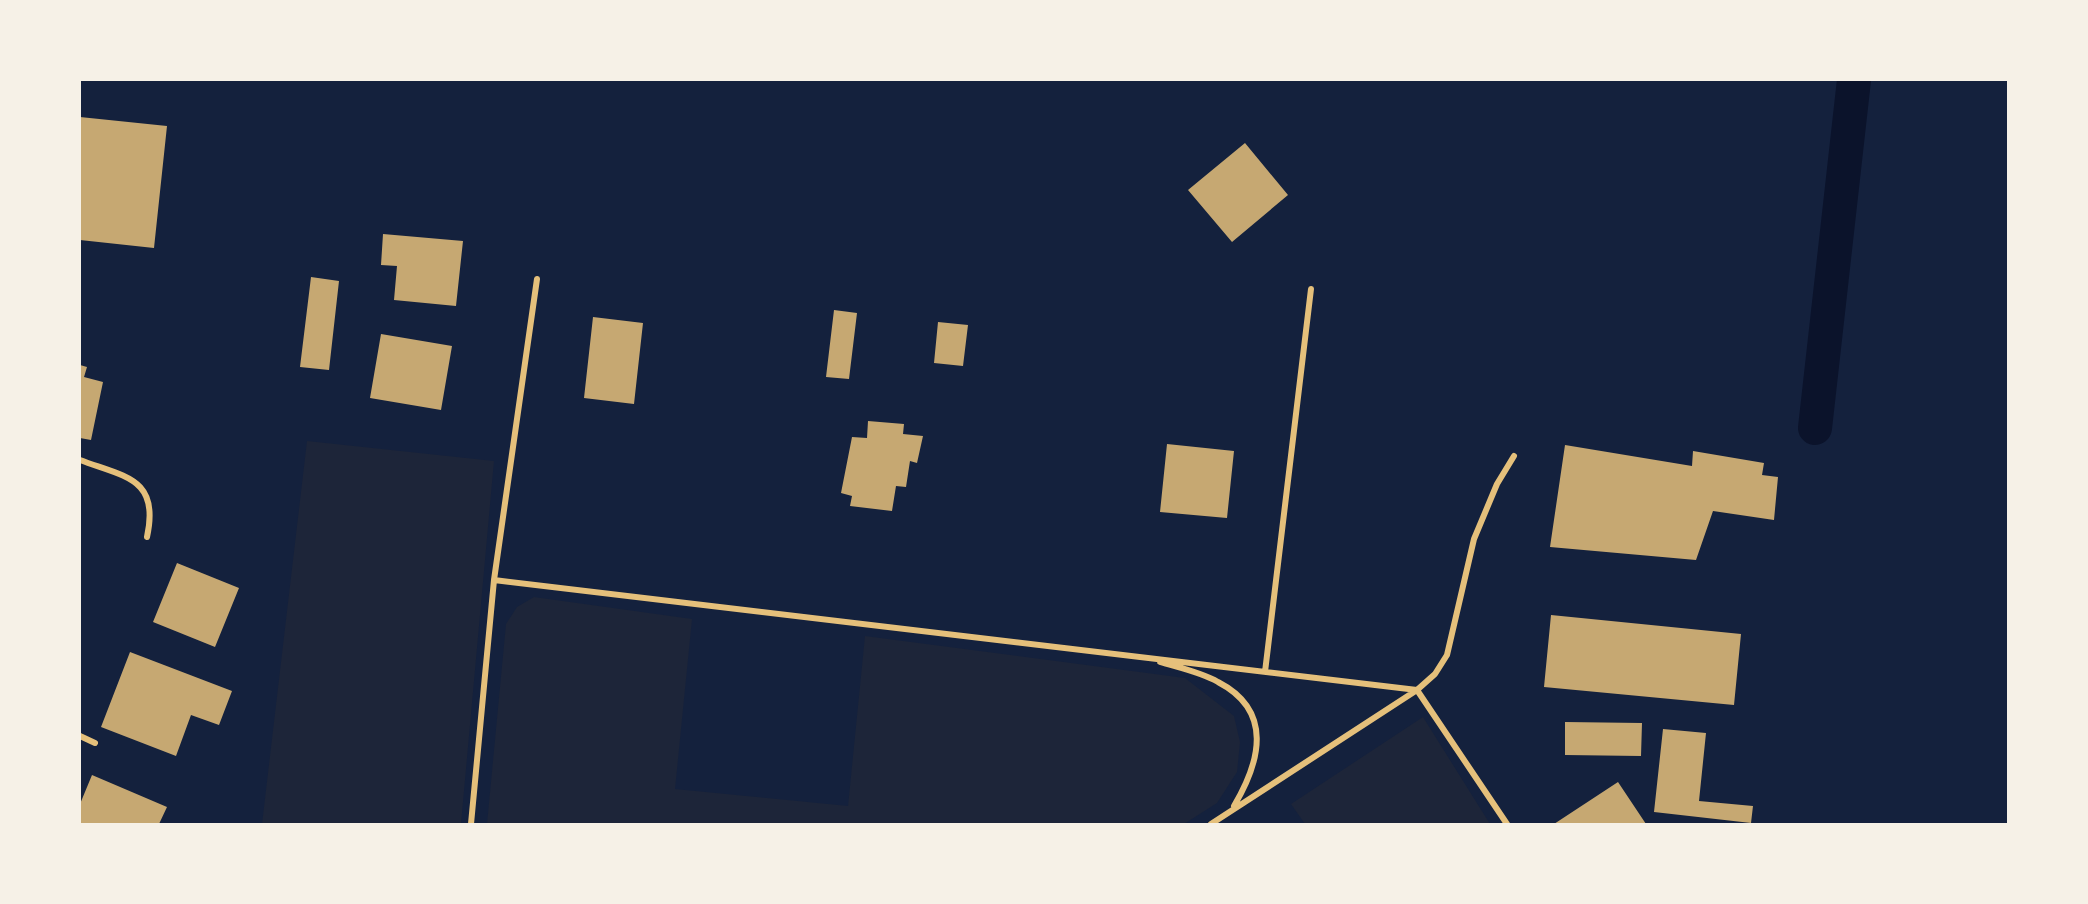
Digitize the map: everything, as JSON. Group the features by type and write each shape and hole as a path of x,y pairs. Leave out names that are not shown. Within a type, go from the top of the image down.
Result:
{"street":[{"path":"471,825 494,580 537,279"},
{"path":"1265,672 1311,289"},
{"path":"1211,825 1417,690 1435,674 1447,655 1474,539 1497,484 1514,456"},
{"path":"80,460 129,478 140,486 151,506 147,537"},
{"path":"494,580 1417,690 1507,825"},
{"path":"1141,657 1219,682 1236,694 1249,712 1257,736 1256,761 1247,785 1233,809"},
{"path":"80,736 95,743"}],"shaded area":[{"path":"307,441 494,461 461,824 262,824"},
{"path":"534,597 692,619 675,789 848,806 865,636 1185,678 1234,716 1240,742 1237,772 1217,803 1184,824 487,824 506,624 517,607"},
{"path":"1423,717 1490,824 1305,824 1291,804"}],"building":[{"path":"80,117 167,126 154,248 80,240"},
{"path":"1245,143 1288,195 1232,242 1188,190"},
{"path":"383,234 463,241 456,306 394,300 397,266 381,265"},
{"path":"311,277 339,281 329,370 300,367"},
{"path":"834,310 857,313 849,379 826,377"},
{"path":"593,317 643,323 634,404 584,398"},
{"path":"938,322 968,325 963,366 934,363"},
{"path":"381,334 452,346 441,410 370,398"},
{"path":"80,365 87,367 84,377 103,382 91,440 80,438"},
{"path":"868,421 904,424 903,434 923,436 917,463 910,461 906,487 896,486 892,511 850,506 852,496 841,493 852,437 867,438"},
{"path":"1167,444 1234,451 1227,518 1160,512"},
{"path":"1565,445 1692,466 1693,451 1764,463 1762,475 1778,477 1774,520 1713,511 1696,560 1550,547"},
{"path":"177,563 239,588 215,647 153,622"},
{"path":"1551,615 1741,634 1734,705 1544,687"},
{"path":"130,652 232,691 219,725 191,715 176,756 101,727"},
{"path":"1565,722 1642,723 1641,756 1565,755"},
{"path":"1663,729 1706,733 1699,801 1753,806 1751,823 1654,812"},
{"path":"92,775 167,807 159,824 80,824 80,804"},
{"path":"1618,782 1646,824 1554,824"}],"waterway":[{"path":"1815,428 1854,80"}]}
